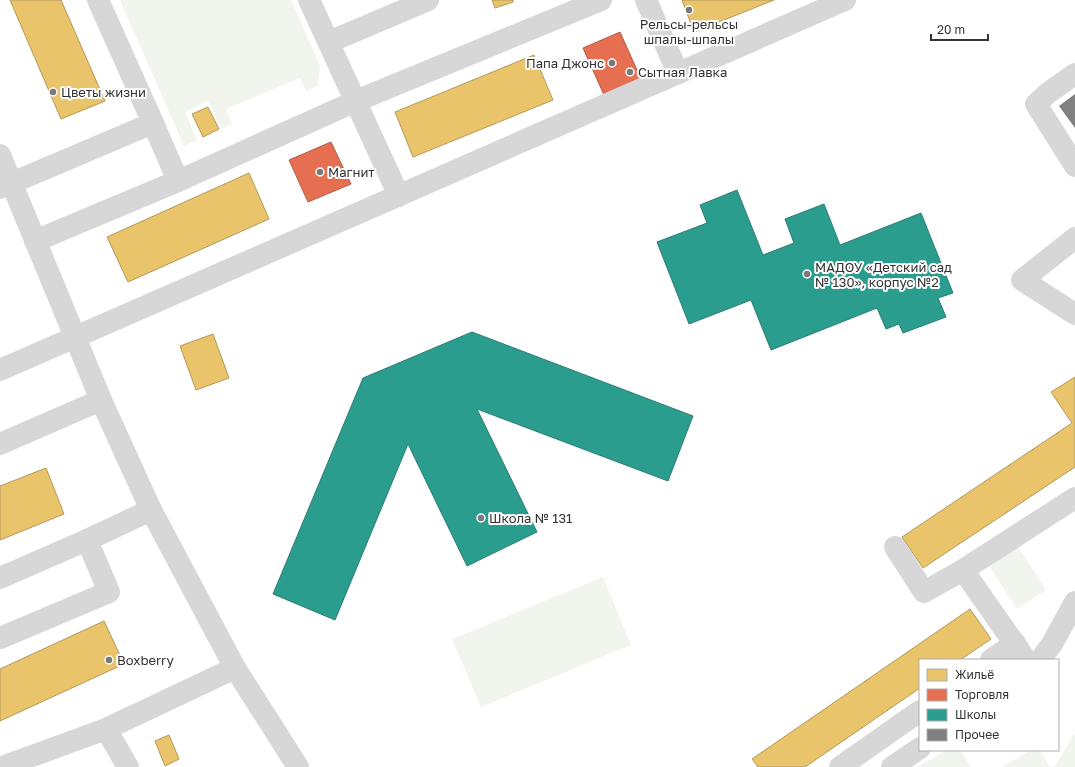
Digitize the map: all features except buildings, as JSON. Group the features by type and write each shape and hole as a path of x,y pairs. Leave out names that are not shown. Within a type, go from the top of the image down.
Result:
{"street":[{"path":"98,0 178,181"},
{"path":"309,0 399,196"},
{"path":"329,42 428,0"},
{"path":"35,241 178,181 356,101 601,0"},
{"path":"646,0 678,72"},
{"path":"0,370 845,0"},
{"path":"1075,74 1048,93 1036,104 1075,166"},
{"path":"6,186 153,123"},
{"path":"0,155 6,186 35,241 101,400 151,510 235,668 298,767"},
{"path":"1075,238 1022,280 1075,314"},
{"path":"0,444 101,400"},
{"path":"895,547 924,592 963,570 1075,498"},
{"path":"0,578 151,510"},
{"path":"0,638 109,592 87,540"},
{"path":"963,570 1020,652 995,659"},
{"path":"1041,659 1052,644 1075,602"},
{"path":"2,767 106,729 235,668"},
{"path":"840,767 919,711"},
{"path":"106,729 128,767"},
{"path":"892,767 919,749"}],"shaded area":[{"path":"120,0 291,0 320,66 318,86 306,91 300,78 226,109 232,124 221,129 208,101 185,112 197,140 184,146"},
{"path":"1017,545 1046,590 1017,609 988,564"},
{"path":"603,577 631,645 481,707 452,639"},
{"path":"1075,733 1075,767 1054,767"},
{"path":"944,751 961,751 971,767 918,767"},
{"path":"1029,751 1041,751 1050,767 1002,767"}],"place":[{"name":"Рельсы-рельсы шпалы-шпалы","path":"689,10"},
{"name":"Папа Джонс","path":"612,63"},
{"name":"Сытная Лавка","path":"630,72"},
{"name":"Цветы жизни","path":"53,92"},
{"name":"Магнит","path":"320,172"},
{"name":"МАДОУ «Детский сад № 130», корпус №2","path":"807,274"},
{"name":"Школа № 131","path":"481,518"},
{"name":"Boxberry","path":"109,660"}]}
